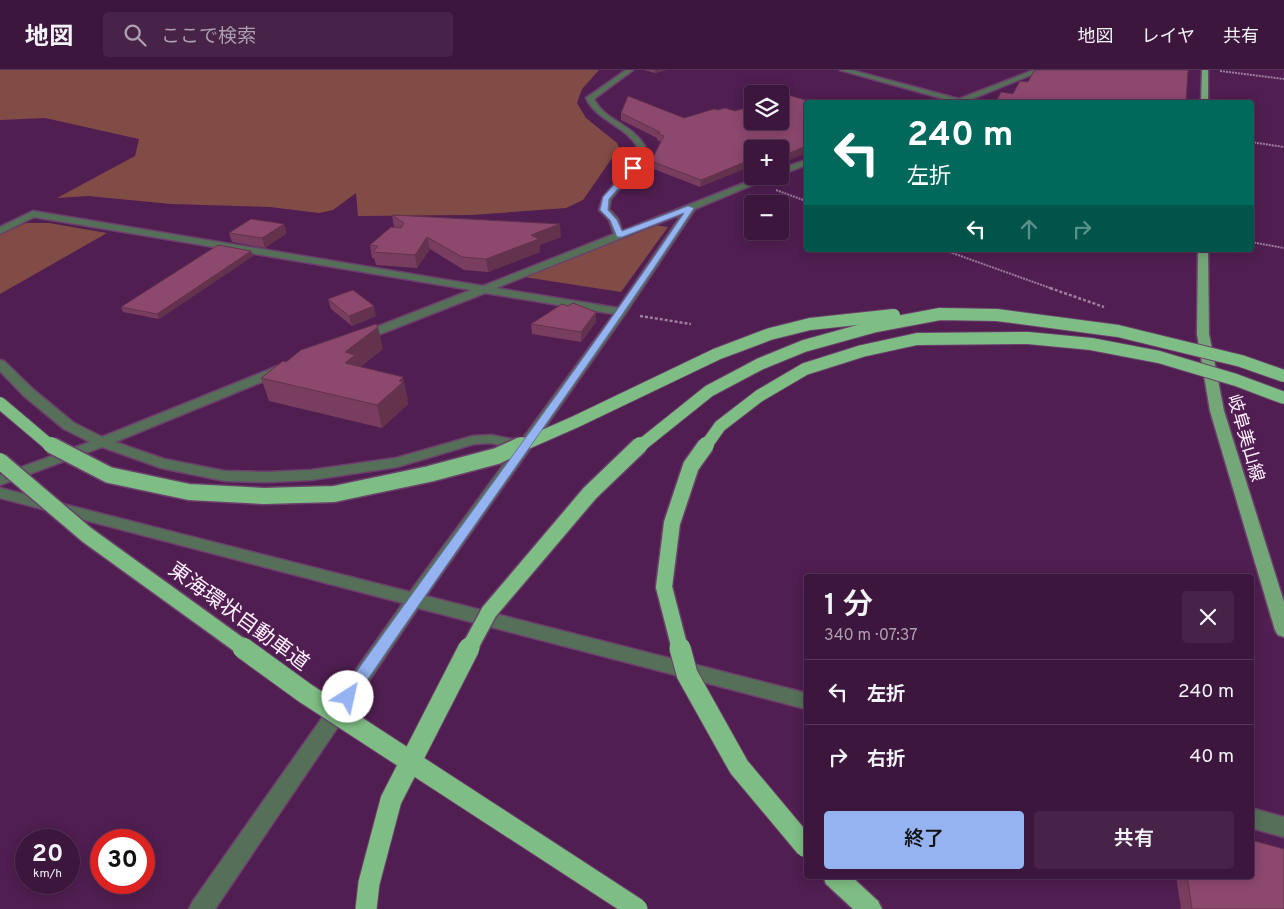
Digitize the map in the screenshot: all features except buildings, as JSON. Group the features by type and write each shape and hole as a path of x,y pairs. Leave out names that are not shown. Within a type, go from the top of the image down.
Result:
{"highway":[{"path":"366,909 369,883 391,800 444,695 489,612 590,493 646,440 709,391 760,364 840,335 940,314"},
{"path":"0,403 54,448 109,475 189,492 264,496 334,494 429,474 497,456 575,422 717,354 770,334 810,324 874,316 997,315 1118,331 1240,361 1284,376"},
{"path":"804,845 739,767 686,674 664,587 672,523 691,466 720,426 759,396 805,369 862,351 927,339 975,337 1028,338 1091,344 1159,357 1236,380 1284,398"},
{"name":"東海環状自動車道","path":"0,461 86,535 305,693 637,909"},
{"path":"837,879 870,909"}],"main road":[{"path":"1205,70 1205,100"},
{"name":"岐阜美山線","path":"1203,252 1203,334 1215,401 1284,630"}],"street":[{"path":"619,235 613,220 604,210 606,198 633,168 640,146 637,137 623,126 595,110 590,98 630,70"},
{"path":"843,70 954,100"},
{"path":"966,100 1040,70"},
{"path":"789,169 804,163"},
{"path":"346,343 747,185"},
{"path":"201,909 415,599 621,312 691,208"},
{"path":"0,230 33,214 621,312"},
{"path":"0,364 29,393 69,426 102,442 161,463 225,476 268,478 311,475 397,462 473,440 491,439 524,446"},
{"path":"0,480 102,442 292,365"},
{"path":"0,493 415,599 804,701"},
{"path":"1254,819 1284,827"}],"path":[{"path":"1215,70 1284,78"},
{"path":"1254,142 1284,147"},
{"path":"762,185 804,200"},
{"path":"1254,243 1284,248"},
{"path":"950,252 1108,308"},
{"path":"621,312 691,324"}],"shaded area":[{"path":"0,70 599,70 582,89 577,103 586,118 617,143 619,148 583,200 566,208 471,215 358,216 356,193 333,210 319,213 270,207 171,204 88,196 57,198 135,156 139,139 45,118 0,120"},
{"path":"26,223 49,223 107,233 0,294 0,235"},
{"path":"654,225 668,227 621,292 524,277"}],"route":[{"path":"348,697 415,599 621,312 691,208 619,235 613,220 604,210 606,198 633,168"}]}
